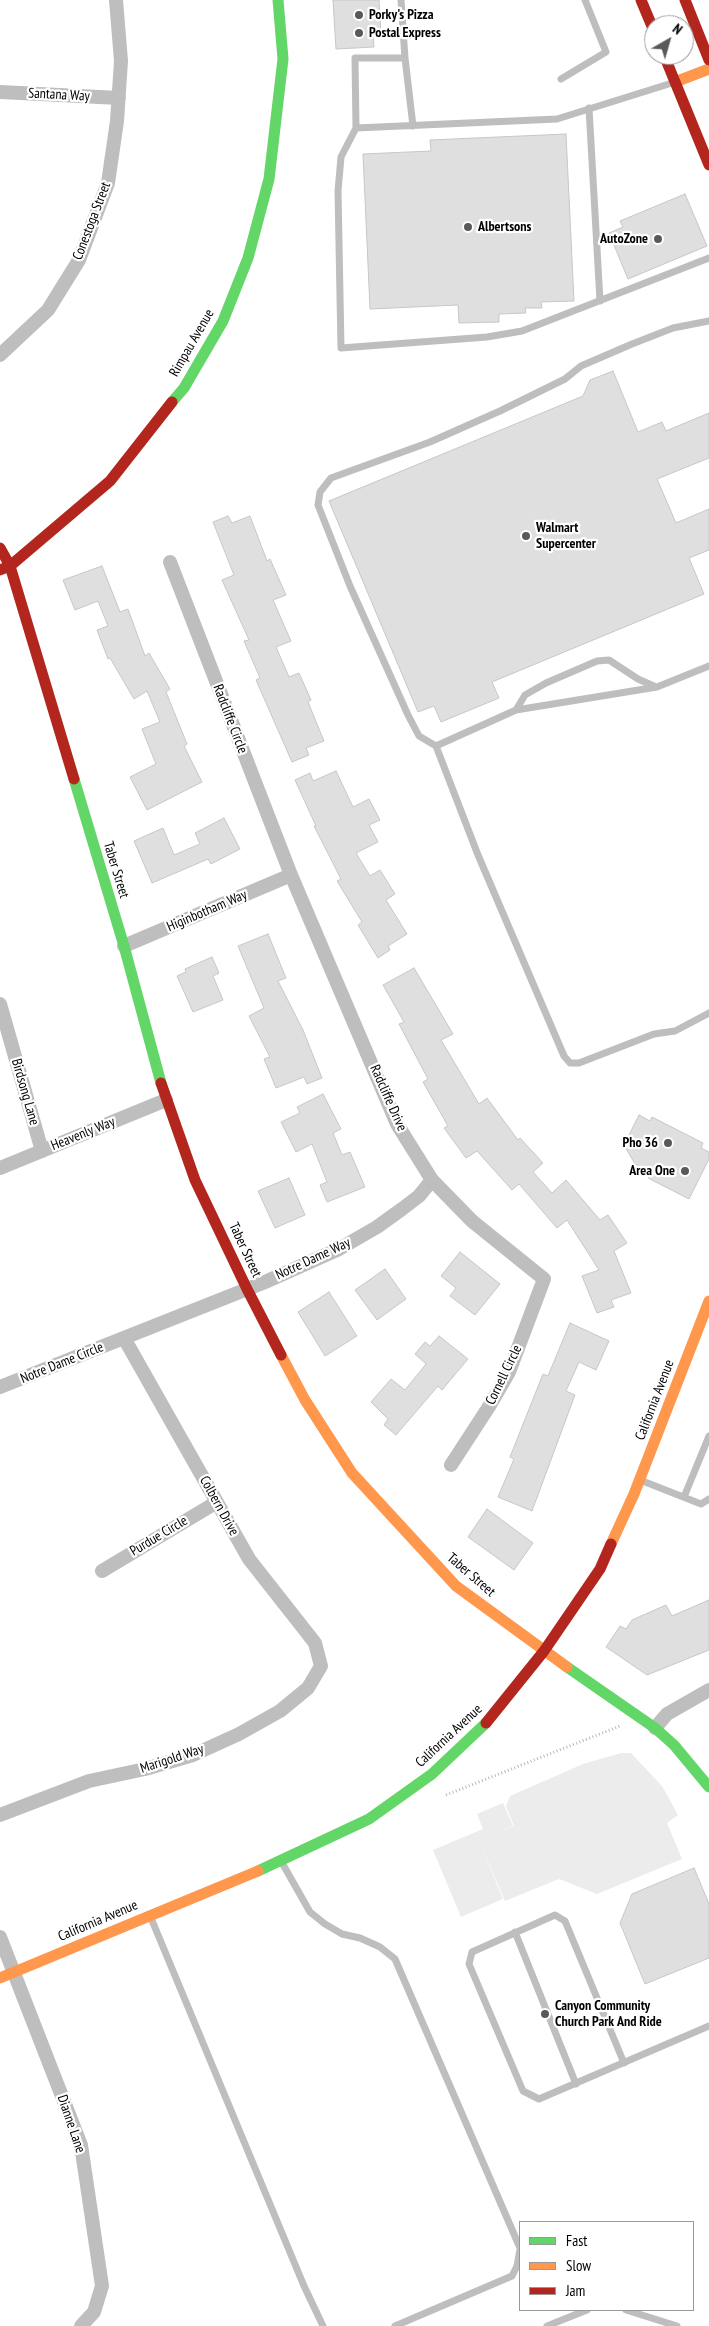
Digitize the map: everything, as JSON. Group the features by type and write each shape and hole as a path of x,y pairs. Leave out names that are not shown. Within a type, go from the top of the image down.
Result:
{"main road":[{"name":"Rimpau Avenue","path":"5,568 110,481 184,388 223,321 248,258 269,179 283,59 278,0"},
{"path":"641,0 647,15"},
{"path":"684,0 709,60"},
{"path":"668,65 709,165"},
{"path":"675,82 709,69"},
{"name":"Taber Street","path":"0,548 124,946 166,1100 195,1180 247,1289 305,1400 352,1473 456,1586 544,1651 655,1728 674,1746 709,1787"},
{"name":"California Avenue","path":"0,1978 281,1861 369,1819 432,1774 493,1716 544,1651 600,1569 640,1480 701,1330 709,1301"}],"street":[{"name":"Conestoga Street","path":"0,355 48,310 79,260 108,183 119,98 121,61 116,0"},
{"name":"Santana Way","path":"0,92 119,98"},
{"name":"Radcliffe Circle","path":"170,562 291,875"},
{"name":"Higinbotham Way","path":"124,946 291,875"},
{"name":"Radcliffe Drive","path":"291,875 397,1124 432,1180 472,1222 544,1279"},
{"name":"Birdsong Lane","path":"0,1004 42,1151"},
{"name":"Heavenly Way","path":"0,1168 166,1100"},
{"name":"Notre Dame Way","path":"124,1338 247,1289 339,1249 378,1227 418,1196 432,1180"},
{"name":"Cornell Circle","path":"451,1465 490,1405 508,1372 544,1279"},
{"name":"Notre Dame Circle","path":"0,1388 124,1338"},
{"name":"Colbern Drive","path":"124,1338 249,1559 315,1643 321,1666"},
{"name":"Purdue Circle","path":"102,1571 217,1502"},
{"name":"Marigold Way","path":"0,1815 89,1781 145,1769 193,1755 239,1734 280,1711 308,1688 321,1666"},
{"path":"655,1728 667,1714 709,1690"},
{"name":"Dianne Lane","path":"0,1937 81,2146 102,2286 94,2312 80,2326"}],"lane":[{"path":"401,0 405,58 413,126"},
{"path":"561,79 606,52 585,0"},
{"path":"405,58 355,58 356,128 341,157 338,191 341,348 488,337 522,331 709,258"},
{"path":"356,128 557,119 675,82"},
{"path":"589,108 600,301"},
{"path":"709,321 673,328 632,344 581,366 565,379 500,411 430,442 331,478 320,492 318,505 408,715 419,736 436,746 486,874 564,1056 570,1063 579,1063 654,1034 675,1031 709,1013"},
{"path":"516,710 525,696 546,683 597,662 609,660 638,679 656,687"},
{"path":"436,746 516,710 656,687 709,666"},
{"path":"684,1497 709,1436"},
{"path":"640,1480 701,1504 709,1499"},
{"path":"281,1861 310,1912 342,1934 360,1938 380,1947 395,1959 519,2246"},
{"path":"150,1915 322,2326"},
{"path":"624,2062 565,1920 555,1915 472,1952 469,1964 523,2091 539,2099 709,2026"},
{"path":"515,1932 576,2084"},
{"path":"396,2326 512,2276 517,2266 519,2254"},
{"path":"547,2326 584,2311"},
{"path":"629,2311 677,2326"}],"path":[{"path":"446,1794 620,1726 631,1711"}],"shaded area":[{"path":"621,1753 631,1753 662,1786 678,1815 667,1823 682,1859 597,1894 559,1879 505,1901 479,1841 503,1899 461,1917 433,1850 483,1829 477,1814 503,1803 513,1826 487,1838 514,1826 506,1806 510,1796 583,1764"}],"building":[{"path":"333,0 379,0 381,35 373,35 374,47 336,49"},
{"name":"Albertsons","path":"566,134 574,301 541,302 542,308 525,308 526,313 499,314 499,322 459,323 458,305 370,309 363,154 431,151 430,140"},
{"name":"AutoZone","path":"685,194 707,246 628,279 609,233 623,227 620,221"},
{"name":"Walmart Supercenter","path":"613,371 638,432 662,422 666,431 709,413 709,458 657,479 676,523 709,509 709,550 689,558 704,594 492,682 499,698 441,722 434,706 418,712 329,501 583,396 590,380"},
{"path":"228,516 232,523 250,516 267,561 270,559 286,595 273,600 291,641 276,647 289,677 299,673 311,700 308,702 324,741 306,748 309,755 292,762 256,680 260,678 244,641 249,640 222,580 234,575 213,522"},
{"path":"102,566 120,612 128,609 145,656 149,653 170,689 166,692 187,744 184,746 202,782 147,810 130,777 156,764 142,729 160,722 147,691 134,699 110,658 108,659 97,630 108,626 98,601 75,610 63,580"},
{"path":"336,771 353,807 369,799 380,820 369,825 378,842 356,853 370,876 380,870 395,894 386,900 407,934 388,946 390,950 378,958 358,925 362,922 337,881 341,879 314,826 316,826 295,780 310,773 313,781"},
{"path":"224,818 240,849 211,864 208,859 152,883 134,841 163,828 174,855 200,844 195,833"},
{"path":"268,934 286,978 278,981 303,1030 322,1078 307,1084 304,1077 276,1088 264,1059 270,1057 249,1016 264,1008 238,946"},
{"path":"212,957 219,973 213,976 223,1000 193,1012 177,976 186,972 185,969"},
{"path":"414,968 453,1034 441,1040 479,1104 487,1098 518,1140 520,1138 543,1163 533,1172 552,1193 566,1180 600,1220 608,1215 627,1243 614,1251 631,1293 611,1300 614,1307 597,1313 582,1276 599,1270 567,1220 557,1228 519,1184 512,1190 477,1151 466,1158 444,1128 448,1126 423,1082 428,1079 399,1024 404,1022 383,985"},
{"path":"323,1094 341,1129 333,1133 342,1155 350,1152 365,1187 327,1202 320,1185 327,1182 312,1144 296,1152 281,1122 300,1113 297,1107"},
{"path":"639,1115 650,1121 652,1117 703,1143 701,1148 709,1152 709,1159 689,1199 648,1178 651,1172 635,1164 624,1145"},
{"path":"289,1178 305,1215 275,1228 258,1191"},
{"path":"460,1252 500,1284 475,1315 450,1296 456,1288 441,1276"},
{"path":"385,1269 406,1299 377,1320 355,1290"},
{"path":"329,1292 357,1336 325,1356 298,1312"},
{"path":"570,1323 609,1341 596,1370 579,1362 566,1391 575,1395 532,1511 498,1497 514,1459 510,1457 543,1374 548,1376"},
{"path":"439,1336 468,1359 442,1390 438,1386 396,1435 384,1425 388,1419 371,1402 391,1379 405,1390 426,1364 415,1354 425,1342 430,1346"},
{"path":"487,1509 533,1543 514,1570 468,1537"},
{"path":"709,1600 709,1650 647,1675 606,1647 620,1626 626,1629 632,1620 666,1605 672,1616"},
{"path":"694,1868 709,1904 709,1958 645,1984 620,1923 632,1894"}],"traffic: fast":[{"path":"172,402 184,388 223,321 248,258 269,179 283,59 278,0"},
{"path":"74,779 124,946 161,1083"},
{"path":"567,1667 655,1728 674,1745 709,1787"},
{"path":"258,1871 369,1819 432,1774 486,1723"}],"traffic: slow":[{"path":"675,82 709,69"},
{"path":"611,1544 634,1494 709,1301"},
{"path":"281,1355 305,1400 352,1473 456,1586 567,1667"},
{"path":"0,1978 258,1871"}],"traffic: jam":[{"path":"641,0 647,15"},
{"path":"685,0 709,60"},
{"path":"668,65 709,165"},
{"path":"0,570 10,566 110,481 172,402"},
{"path":"0,548 10,566 74,779"},
{"path":"161,1083 195,1180 281,1355"},
{"path":"486,1723 544,1651 600,1569 611,1544"}],"place":[{"name":"Porky's Pizza","path":"359,15"},
{"name":"Postal Express","path":"359,33"},
{"name":"Albertsons","path":"468,227"},
{"name":"AutoZone","path":"658,239"},
{"name":"Walmart Supercenter","path":"526,536"},
{"name":"Pho 36","path":"668,1143"},
{"name":"Area One","path":"685,1171"},
{"name":"Canyon Community Church Park And Ride","path":"545,2014"}]}
